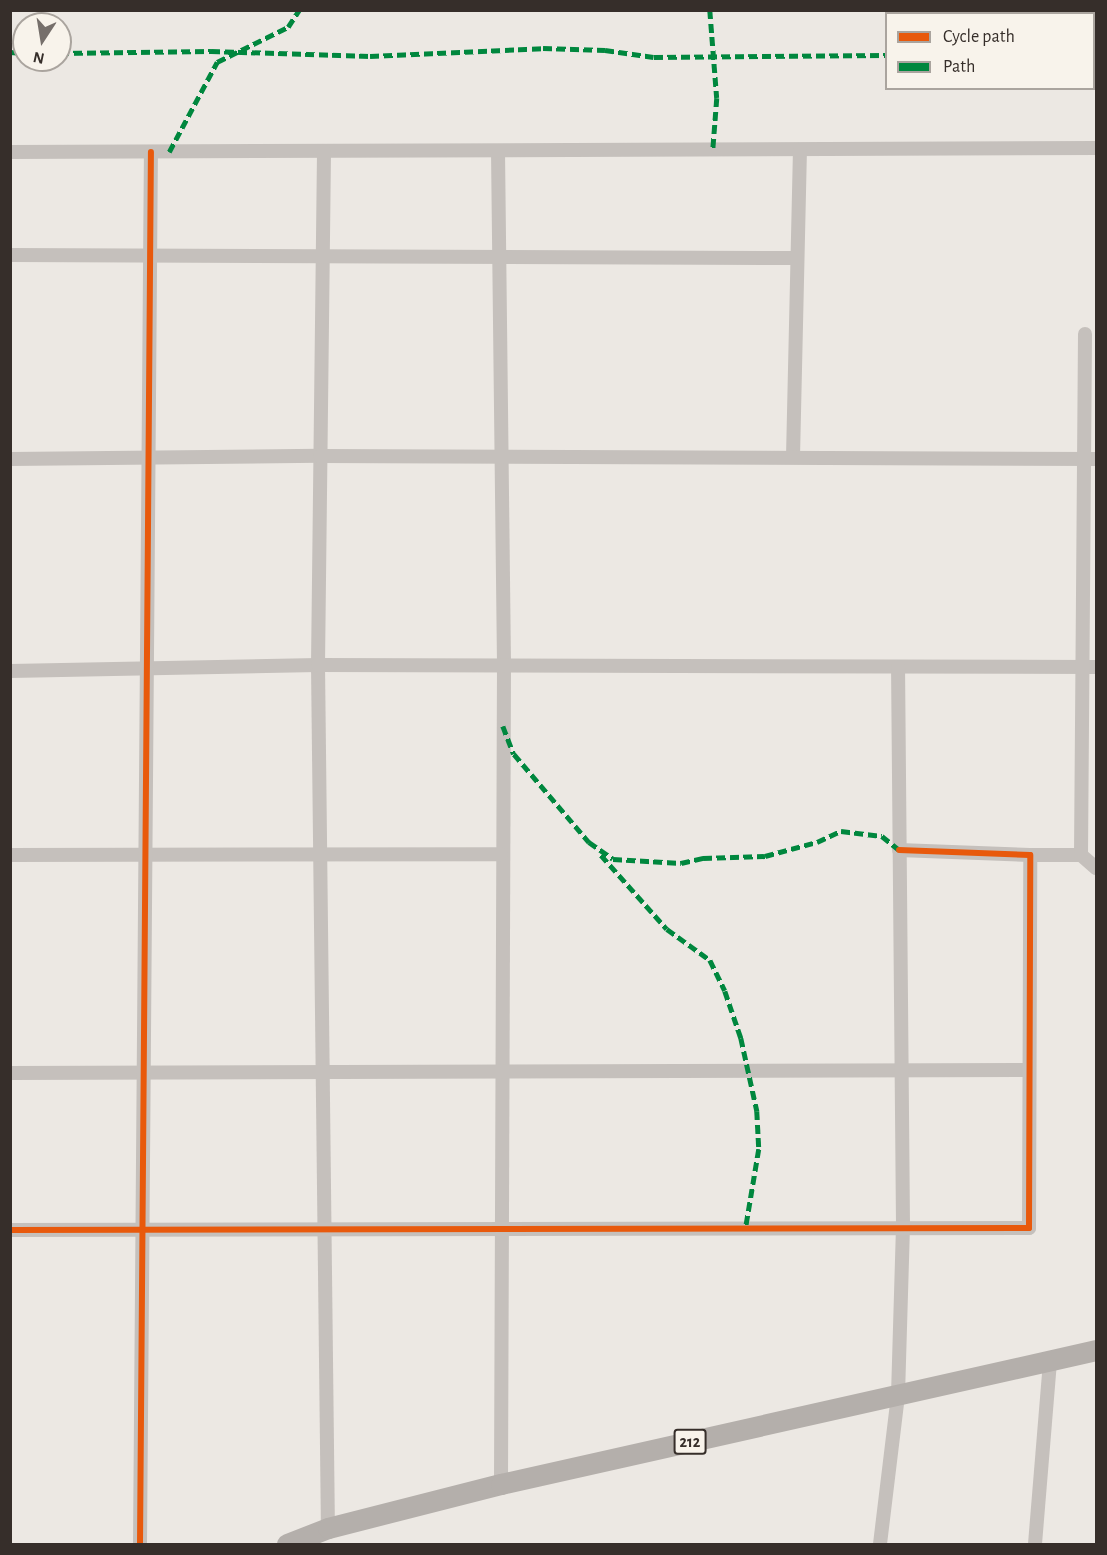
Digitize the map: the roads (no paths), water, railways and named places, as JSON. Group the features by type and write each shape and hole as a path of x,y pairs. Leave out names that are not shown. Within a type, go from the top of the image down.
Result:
{"main road":[{"name":"212","path":"287,1545 328,1528 501,1484 1096,1350"}],"street":[{"path":"10,152 1096,148"},
{"path":"793,457 800,150"},
{"path":"498,151 504,665 500,1073 501,1484"},
{"path":"140,1545 146,1073 151,152"},
{"path":"324,152 318,665 328,1528"},
{"path":"10,255 797,258"},
{"path":"1081,855 1090,667 1090,459 1085,334"},
{"path":"10,459 320,456 1090,459"},
{"path":"10,670 318,665 1090,667"},
{"path":"880,1545 898,1395 903,1225 898,667"},
{"path":"899,850 1081,855 1096,868"},
{"path":"10,855 147,852 501,854"},
{"path":"10,1230 326,1231 903,1225 1029,1228 1030,855"},
{"path":"10,1073 1029,1070"},
{"path":"1035,1545 1050,1361"}]}
